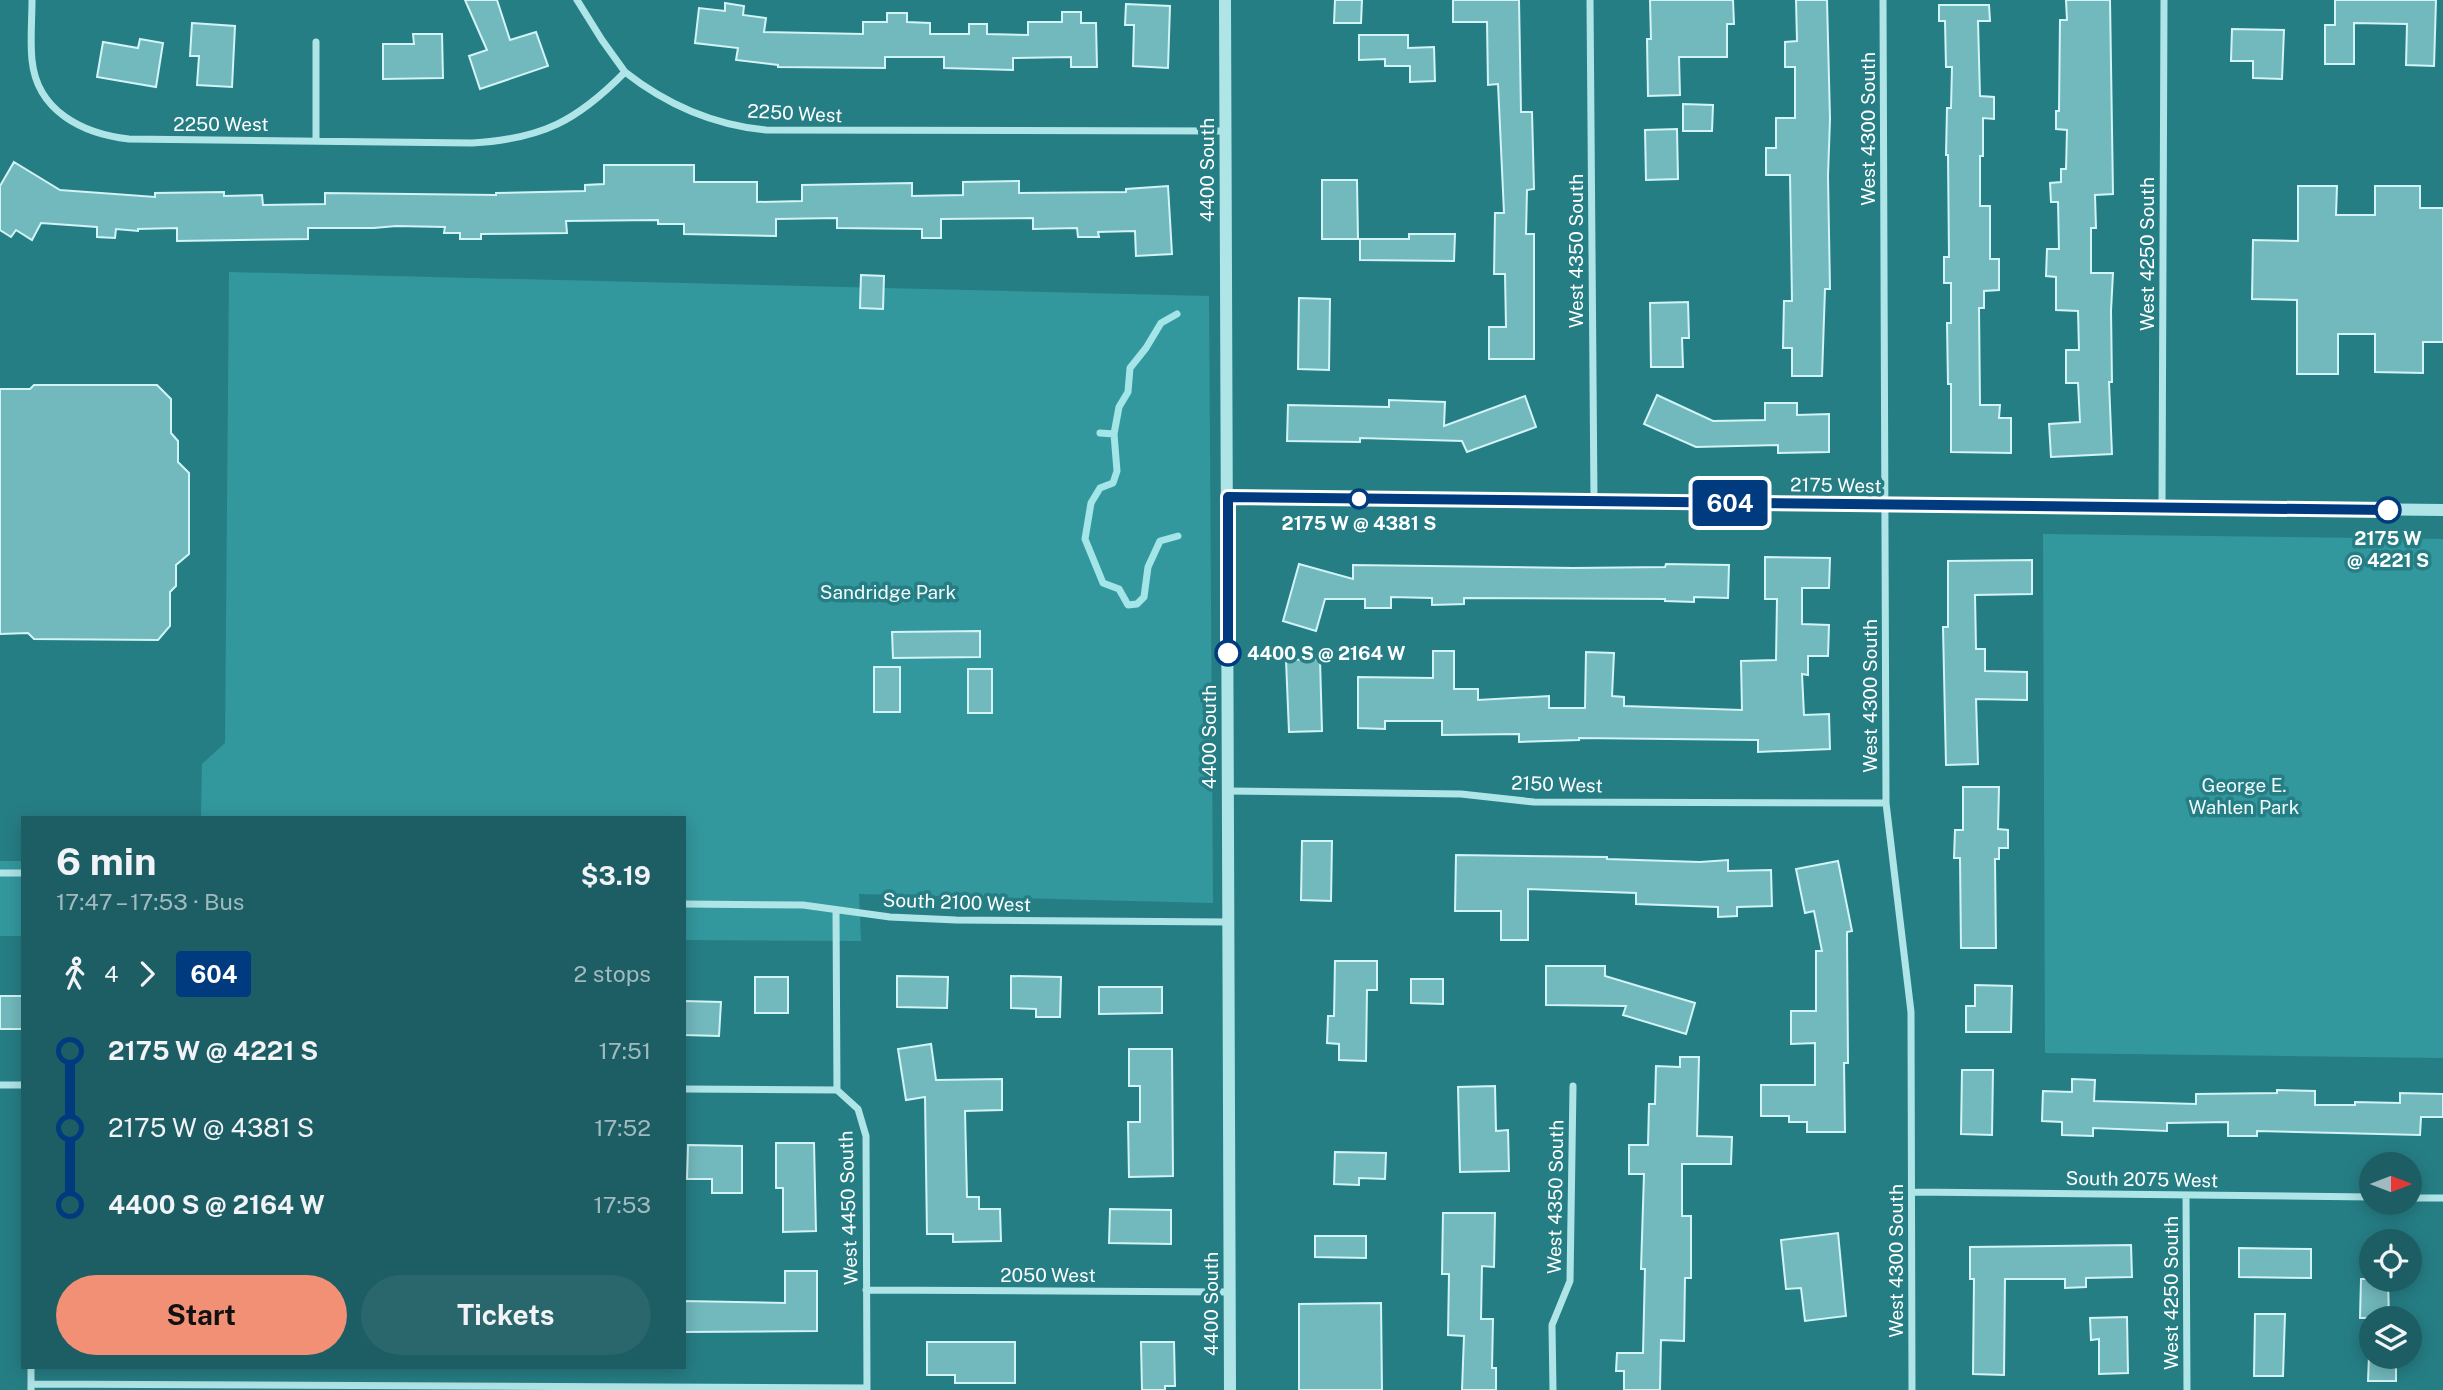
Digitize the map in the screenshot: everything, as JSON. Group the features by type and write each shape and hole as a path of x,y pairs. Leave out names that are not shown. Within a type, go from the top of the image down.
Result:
{"street":[{"name":"2250 West","path":"32,0 32,61 35,75 48,99 65,119 79,128 129,139 472,143 523,138 551,128 578,112 607,91 625,72 677,106 723,122 766,131 1226,131"},
{"path":"577,0 625,72"},
{"name":"4400 South","path":"1225,0 1230,1390"},
{"name":"West 4350 South","path":"1590,0 1594,501"},
{"name":"West 4300 South","path":"1883,0 1886,803 1911,1012 1912,1390"},
{"name":"West 4250 South","path":"2162,507 2164,0"},
{"path":"316,42 316,141"},
{"name":"2175 West","path":"1228,497 2443,510"},
{"name":"2150 West","path":"1228,791 1461,794 1534,802 1886,803"},
{"path":"0,873 21,873"},
{"name":"South 2100 West","path":"686,904 803,905 890,917 956,920 1229,922"},
{"path":"686,1089 837,1090 836,909"},
{"path":"0,1085 21,1085"},
{"name":"West 4350 South","path":"1552,1390 1552,1325 1570,1281 1573,1086"},
{"name":"West 4450 South","path":"837,1090 858,1109 866,1136 867,1389"},
{"name":"South 2075 West","path":"1912,1192 2359,1197"},
{"name":"West 4250 South","path":"2186,1195 2187,1390"},
{"path":"2422,1198 2443,1198"},
{"name":"2050 West","path":"866,1290 1230,1292"},
{"path":"31,1369 31,1387 867,1389"}],"green space":[{"name":"Sandridge Park","path":"229,272 1209,296 1213,903 859,894 861,941 686,940 686,816 201,816 202,764 225,743"},
{"name":"George E. Wahlen Park","path":"2043,534 2443,539 2443,1058 2045,1053"},
{"path":"0,861 21,861 21,936 0,936"}],"building":[{"path":"465,0 497,0 510,40 536,32 548,66 480,89 469,56 487,50"},
{"path":"1335,0 1362,0 1361,23 1334,23"},
{"path":"1453,0 1519,0 1521,112 1532,112 1534,189 1527,190 1526,234 1534,234 1534,359 1489,359 1489,327 1506,327 1505,274 1494,274 1495,213 1504,213 1498,84 1488,85 1487,22 1453,22"},
{"path":"1650,0 1733,0 1734,24 1727,24 1727,57 1679,57 1680,95 1648,96 1647,39 1651,39"},
{"path":"1796,0 1827,0 1830,289 1825,289 1822,376 1792,376 1792,348 1783,348 1784,301 1792,301 1790,175 1766,175 1766,148 1776,148 1776,118 1795,118 1795,67 1785,67 1785,42 1797,41"},
{"path":"2066,0 2110,0 2113,194 2095,195 2096,228 2091,228 2091,273 2113,273 2112,382 2109,382 2112,454 2051,457 2049,424 2080,422 2078,383 2066,383 2066,350 2079,350 2078,311 2056,310 2056,277 2046,276 2047,249 2059,249 2058,202 2051,202 2050,183 2061,182 2061,169 2066,169 2067,130 2056,129 2056,111 2059,111 2060,20 2067,20"},
{"path":"2335,0 2436,0 2434,66 2406,65 2407,24 2354,23 2354,64 2325,64 2325,25 2335,25"},
{"path":"725,3 744,6 743,15 766,18 764,32 863,34 863,22 887,22 887,13 907,13 907,22 930,23 930,34 969,34 969,24 987,24 987,34 1028,35 1028,22 1062,22 1062,12 1081,12 1081,23 1096,23 1097,67 1071,67 1071,57 1013,58 1013,70 944,68 944,57 885,57 885,68 778,67 736,60 738,48 695,43 699,8 725,11"},
{"path":"1126,4 1170,6 1168,68 1133,66 1134,25 1125,25"},
{"path":"1939,5 1989,5 1990,21 1978,21 1980,96 1994,97 1994,119 1983,118 1980,206 1990,206 1990,259 1999,259 1999,290 1984,291 1984,308 1979,308 1980,405 2000,405 1999,418 2011,418 2011,453 1951,452 1951,384 1948,384 1947,323 1951,323 1951,283 1944,283 1944,257 1949,257 1946,155 1947,108 1951,108 1952,67 1946,67 1945,21 1939,21"},
{"path":"192,23 235,26 232,87 197,85 199,56 190,56"},
{"path":"2232,29 2284,30 2282,79 2253,78 2253,61 2231,61"},
{"path":"413,34 442,34 443,78 383,79 383,44 414,44"},
{"path":"1359,35 1408,35 1408,48 1434,47 1435,81 1410,82 1410,66 1385,66 1385,59 1359,60"},
{"path":"140,39 163,43 156,87 97,77 103,42 138,48"},
{"path":"1683,104 1713,105 1712,131 1683,131"},
{"path":"1677,129 1678,179 1646,180 1645,130"},
{"path":"14,162 60,190 155,197 155,193 224,192 224,196 262,195 263,205 325,204 325,193 496,195 585,191 585,185 604,184 604,165 694,165 694,182 757,182 757,202 802,201 802,185 912,183 912,196 963,195 963,182 1019,181 1019,193 1126,192 1126,189 1168,186 1172,254 1136,256 1135,231 1098,232 1099,237 1078,237 1077,228 1033,229 1033,218 941,219 941,238 922,238 922,229 837,228 837,218 776,219 776,236 684,234 684,224 658,224 658,220 566,221 567,233 481,234 481,239 460,239 460,233 444,233 445,227 396,226 308,228 308,239 177,241 177,228 138,231 116,229 115,238 97,237 97,227 41,223 32,240 16,230 11,237 0,230 0,186"},
{"path":"1322,180 1357,180 1358,239 1322,239"},
{"path":"2298,186 2337,186 2336,215 2375,215 2375,186 2420,186 2420,208 2443,208 2443,342 2423,342 2423,373 2375,372 2375,334 2338,334 2338,374 2297,374 2297,300 2252,299 2253,240 2298,241"},
{"path":"1409,234 1455,234 1454,261 1360,260 1360,239 1409,239"},
{"path":"861,275 884,276 883,309 860,308"},
{"path":"1299,298 1330,299 1329,370 1298,369"},
{"path":"1688,302 1689,338 1682,338 1683,367 1651,367 1650,303"},
{"path":"34,385 157,385 171,399 171,433 178,441 178,462 189,473 189,554 176,565 176,586 170,592 170,626 158,640 34,639 28,633 0,634 0,389 30,389"},
{"path":"1657,395 1713,421 1765,420 1765,403 1797,403 1797,415 1829,414 1829,452 1778,453 1778,445 1696,447 1644,424"},
{"path":"1525,396 1536,427 1467,452 1462,441 1360,438 1360,442 1287,441 1288,405 1389,407 1389,400 1445,402 1444,426"},
{"path":"1765,557 1830,558 1829,588 1802,588 1802,624 1829,625 1828,656 1808,656 1808,675 1802,674 1804,715 1829,714 1830,749 1758,752 1758,740 1579,738 1519,742 1519,734 1442,735 1442,721 1385,721 1385,729 1358,728 1358,677 1433,678 1433,651 1454,651 1454,689 1478,689 1478,700 1549,696 1549,708 1585,708 1586,652 1614,653 1612,696 1624,697 1624,706 1742,710 1741,661 1776,660 1777,599 1765,599"},
{"path":"2032,560 2032,594 1975,595 1976,649 1985,649 1985,671 2027,672 2027,700 1976,699 1978,764 1946,765 1943,627 1948,627 1948,561"},
{"path":"1299,564 1353,579 1353,565 1573,568 1665,567 1666,564 1729,565 1728,598 1694,597 1694,602 1665,599 1464,598 1464,604 1432,605 1432,598 1391,597 1391,608 1365,608 1365,599 1325,599 1316,631 1283,621"},
{"path":"980,631 980,657 893,658 892,632"},
{"path":"1320,659 1322,731 1289,732 1286,660"},
{"path":"874,667 900,667 900,712 874,712"},
{"path":"968,669 992,669 992,713 968,713"},
{"path":"1963,787 1999,787 1998,829 2008,830 2008,848 1999,848 1999,859 1995,859 1996,948 1961,948 1960,858 1954,858 1955,830 1963,830"},
{"path":"1302,841 1332,841 1331,901 1301,900"},
{"path":"1456,855 1607,857 1700,862 1728,860 1728,871 1771,870 1772,906 1737,907 1737,916 1718,917 1718,907 1636,904 1636,893 1528,889 1528,940 1501,940 1501,911 1455,911"},
{"path":"1838,861 1852,931 1847,932 1848,1063 1844,1063 1845,1132 1807,1132 1807,1122 1789,1122 1789,1116 1761,1116 1761,1085 1815,1085 1815,1043 1791,1044 1791,1011 1816,1011 1816,951 1822,951 1814,911 1805,913 1796,869"},
{"path":"1335,961 1377,961 1377,990 1367,990 1366,1061 1339,1060 1339,1044 1327,1043 1328,1016 1334,1016"},
{"path":"1546,966 1605,966 1605,976 1695,1003 1686,1034 1623,1015 1626,1006 1546,1005"},
{"path":"897,976 948,977 947,1008 897,1007"},
{"path":"1011,976 1061,977 1060,1017 1036,1017 1036,1009 1011,1008"},
{"path":"755,977 788,977 788,1013 755,1013"},
{"path":"1411,979 1443,979 1443,1004 1411,1003"},
{"path":"1975,985 2012,986 2011,1032 1966,1032 1966,1006 1975,1006"},
{"path":"1099,987 1162,987 1162,1013 1099,1014"},
{"path":"0,996 21,996 21,1029 0,1029"},
{"path":"686,1001 721,1002 719,1036 686,1035"},
{"path":"931,1044 936,1080 1002,1079 1002,1110 965,1111 967,1197 979,1197 979,1209 1000,1209 1001,1241 953,1242 953,1234 927,1234 925,1097 906,1100 898,1049"},
{"path":"1129,1049 1172,1049 1173,1176 1129,1177 1128,1122 1140,1122 1140,1086 1129,1086"},
{"path":"1680,1057 1699,1057 1697,1136 1732,1137 1731,1164 1682,1164 1682,1216 1691,1216 1691,1278 1685,1278 1684,1341 1661,1340 1660,1390 1624,1390 1624,1371 1616,1371 1617,1353 1643,1353 1645,1269 1641,1269 1644,1174 1629,1174 1629,1145 1648,1145 1649,1104 1655,1104 1656,1066 1680,1067"},
{"path":"1962,1070 1993,1070 1992,1135 1961,1134"},
{"path":"2072,1079 2095,1080 2094,1101 2196,1104 2196,1094 2277,1093 2277,1090 2315,1091 2315,1105 2355,1105 2355,1102 2400,1103 2400,1093 2443,1094 2443,1117 2421,1117 2420,1135 2257,1131 2257,1136 2228,1136 2228,1122 2167,1123 2167,1131 2093,1128 2093,1136 2062,1135 2062,1122 2042,1121 2043,1091 2072,1092"},
{"path":"1495,1086 1496,1131 1508,1130 1509,1171 1460,1172 1458,1087"},
{"path":"776,1143 814,1143 816,1231 783,1232 783,1188 776,1188"},
{"path":"688,1145 742,1146 742,1193 712,1193 712,1179 687,1179"},
{"path":"1335,1152 1386,1153 1385,1179 1359,1178 1359,1185 1334,1184"},
{"path":"1110,1209 1171,1210 1171,1244 1109,1243"},
{"path":"1443,1213 1495,1213 1494,1267 1482,1266 1481,1319 1493,1319 1492,1368 1496,1368 1496,1390 1462,1390 1464,1336 1448,1335 1449,1274 1442,1274"},
{"path":"1838,1233 1846,1316 1805,1321 1801,1288 1786,1289 1781,1240"},
{"path":"1315,1236 1366,1236 1366,1258 1315,1257"},
{"path":"2131,1245 2132,1277 2086,1278 2086,1287 2065,1288 2065,1279 2005,1279 2004,1375 1973,1374 1974,1279 1970,1279 1970,1247"},
{"path":"2239,1248 2311,1249 2311,1278 2239,1277"},
{"path":"785,1271 817,1271 817,1331 686,1332 686,1301 785,1303"},
{"path":"2361,1292 2388,1292 2389,1306 2360,1306"},
{"path":"1381,1303 1382,1390 1299,1390 1299,1304"},
{"path":"2255,1314 2285,1314 2283,1376 2254,1376"},
{"path":"2127,1317 2128,1373 2099,1374 2099,1339 2091,1340 2090,1318"},
{"path":"927,1342 1015,1342 1015,1383 955,1383 955,1375 927,1375"},
{"path":"1141,1342 1174,1342 1175,1386 1165,1386 1165,1390 1142,1390"},
{"path":"2368,1369 2396,1369 2396,1381 2368,1381"}],"waterway":[{"path":"1114,434 1119,407 1128,392 1130,368 1161,323 1177,314"},
{"path":"1100,433 1114,434 1117,471 1113,483 1100,488 1091,503 1085,539 1103,583 1119,589 1128,605 1137,604 1144,597 1148,567 1160,541 1178,536"}],"bus line":[{"name":"604","path":"1228,653 1228,497 2388,510"}],"place":[{"name":"2175 W @ 4381 S","path":"1359,499"},
{"name":"2175 W @ 4221 S","path":"2388,510"},
{"name":"4400 S @ 2164 W","path":"1228,653"}]}
